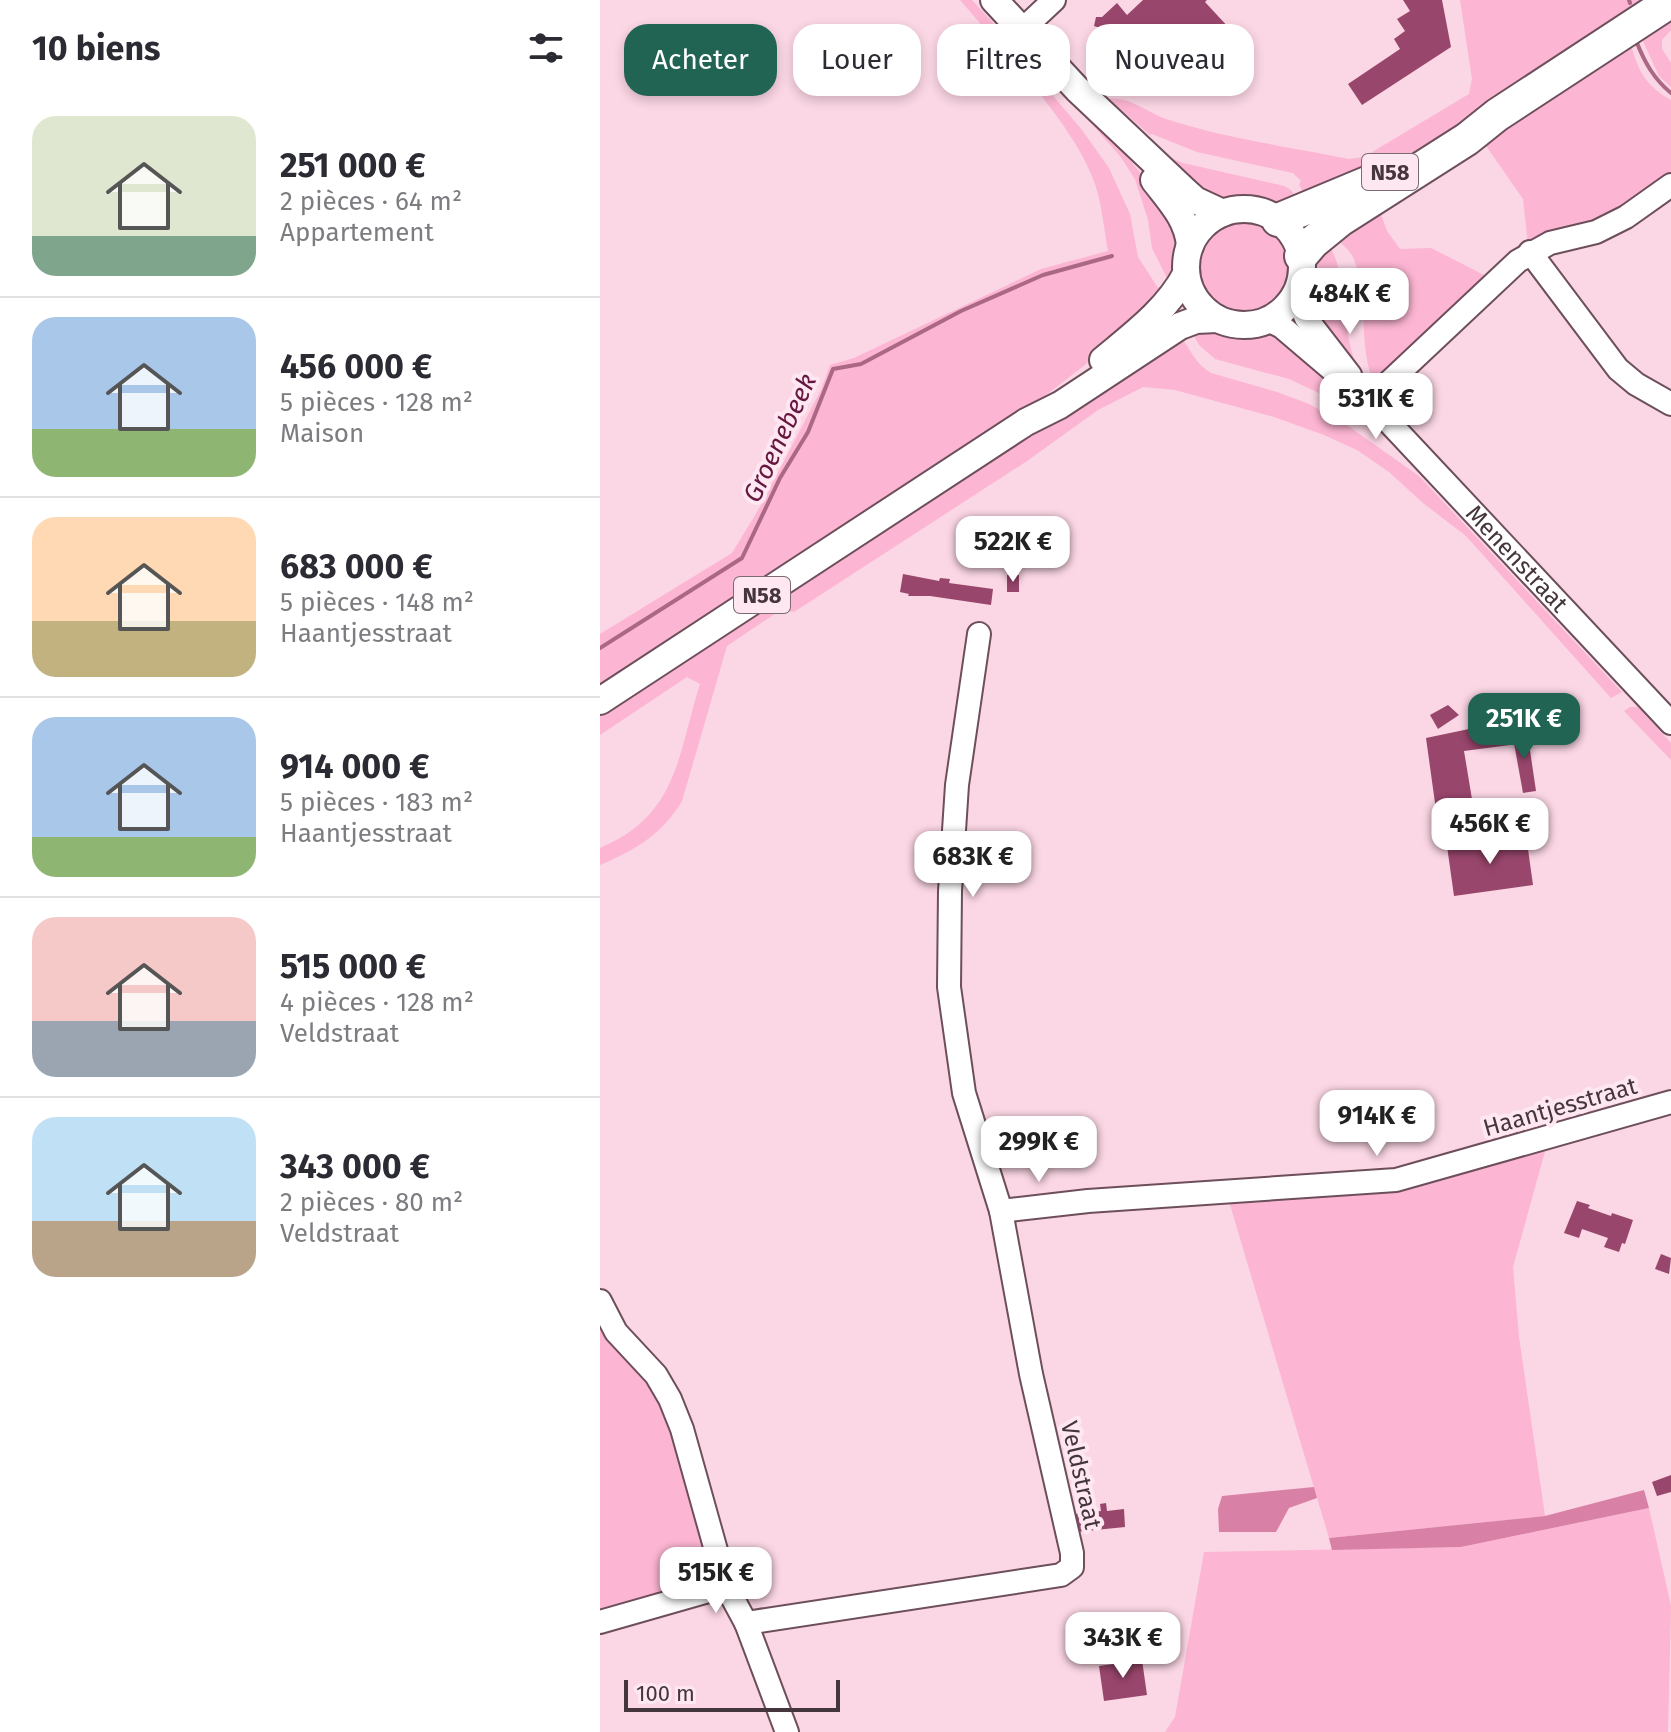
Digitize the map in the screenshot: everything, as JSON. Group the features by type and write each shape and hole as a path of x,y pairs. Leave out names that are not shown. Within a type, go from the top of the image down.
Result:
{"highway":[{"name":"N58","path":"1278,220 1355,189 1497,115 1671,1"},
{"name":"N58","path":"1301,256 1333,225 1467,139 1497,115"}],"main road":[{"path":"994,0 1016,24"},
{"path":"1070,81 1176,208 1189,231 1186,274 1196,301 1217,319 1243,325 1268,320 1279,314 1296,294 1301,282 1301,256 1297,242 1278,220 1251,209 1223,213 1209,221 1197,232 1190,246"},
{"path":"1077,89 1195,200 1223,213"},
{"name":"N58","path":"600,701 1026,422 1115,350 1161,308 1177,291 1186,274"},
{"name":"N58","path":"1026,422 1060,405 1180,326 1196,320 1217,319"}],"street":[{"path":"1028,24 1054,0"},
{"path":"1366,398 1530,252 1550,243 1596,232 1626,217 1671,185"},
{"path":"1530,252 1618,369 1636,384 1671,404"},
{"name":"Menenstraat","path":"1296,294 1306,318 1366,398"},
{"name":"Menenstraat","path":"1268,320 1282,327 1366,398 1671,723"},
{"name":"Veldstraat","path":"746,1623 1061,1575 1072,1567 1072,1553 1031,1374 1001,1211 964,1093 949,987 950,891 957,785 979,634"},
{"name":"Haantjesstraat","path":"1001,1211 1082,1202 1396,1180 1671,1102"},
{"path":"600,1301 616,1332 656,1375 670,1399 682,1429 726,1586 746,1623 787,1732"},
{"path":"600,1622 726,1586"}],"shaded area":[{"path":"960,0 972,0 994,24 980,24"},
{"path":"1460,0 1653,0 1470,121 1395,163 1333,191 1279,209 1247,200 1216,202 1158,153 1183,163 1284,186 1298,200 1305,195 1299,185 1301,181 1293,173 1197,152 1150,135 1109,99 1124,100 1166,119 1234,137 1349,159 1364,157 1469,94 1472,79"},
{"path":"1671,17 1671,30 1662,40 1662,49 1671,63 1671,87 1659,76 1643,41 1631,45 1645,77 1656,90 1671,100 1671,177 1635,207 1528,244 1523,199 1482,140"},
{"path":"1041,96 1053,96 1109,168 1130,214 1138,257 1158,288 1169,282 1152,248 1148,220 1135,179 1120,156 1067,96 1114,140 1174,215 1182,235 1174,278 1085,365 1037,402 600,687 600,634 732,553 760,507 821,390 830,365 854,358 1041,269 1108,251 1095,184 1085,161"},
{"path":"1380,212 1387,231 1400,249 1431,248 1488,277 1377,384 1374,383 1366,352 1358,272 1351,254 1336,238 1328,244 1340,274 1349,341 1360,372 1358,374 1307,311 1310,267 1317,246 1363,216 1365,219"},
{"path":"1244,219 1263,222 1278,233 1289,248 1292,267 1289,286 1278,301 1263,312 1244,315 1225,312 1210,301 1199,286 1196,267 1199,248 1210,233 1225,222"},
{"path":"1222,328 1240,332 1268,331 1302,352 1407,452 1405,454 1357,414 1332,399 1289,379 1215,359 1199,345 1193,334 1183,340 1202,366 1211,373 1309,404 1341,421 1419,476 1622,692 1611,698 1466,536 1389,472 1357,450 1274,417 1175,390 1143,387 1098,410 1027,461 794,612 782,609 727,646 682,801 666,823 647,840 600,865 600,848 626,834 645,819 660,801 679,759 700,684 687,677 600,735 600,713 1179,336"},
{"path":"1638,707 1671,743 1671,760 1624,711"},
{"path":"1547,1144 1513,1267 1519,1337 1545,1516 1329,1538 1228,1198"},
{"path":"600,1323 662,1396 718,1579 600,1616"},
{"path":"1314,1487 1317,1498 1289,1508 1276,1532 1219,1532 1218,1509 1222,1496"},
{"path":"1644,1490 1649,1508 1461,1547 1332,1550 1329,1538 1545,1516"},
{"path":"1649,1508 1671,1606 1668,1732 1165,1732 1175,1717 1204,1552 1461,1547"}],"building":[{"path":"1143,0 1207,0 1205,2 1225,24 1094,24 1096,17 1102,17 1117,3 1127,15"},
{"path":"1403,0 1442,0 1451,47 1362,105 1348,84 1400,49 1394,39 1405,31 1397,19 1410,11"},
{"path":"960,539 970,540 970,557 960,556 961,549 957,549"},
{"path":"903,574 939,581 940,578 950,579 949,583 993,589 991,605 908,596 900,592"},
{"path":"1007,575 1019,575 1019,592 1007,592"},
{"path":"1448,705 1459,715 1438,729 1430,715"},
{"path":"1506,718 1510,745 1464,751 1474,811 1458,814 1457,807 1436,810 1426,738 1469,729 1469,732 1498,728 1496,719"},
{"path":"1527,730 1536,791 1523,793 1512,732"},
{"path":"1526,835 1533,885 1454,896 1447,846"},
{"path":"1577,1201 1611,1216 1612,1213 1633,1220 1619,1252 1604,1247 1608,1238 1582,1229 1579,1238 1564,1233"},
{"path":"1661,1254 1671,1258 1669,1274 1655,1269"},
{"path":"1671,1475 1671,1492 1657,1496 1652,1482"},
{"path":"1106,1503 1107,1511 1124,1509 1125,1527 1076,1532 1074,1514 1101,1511 1100,1504"},
{"path":"1142,1660 1147,1695 1104,1701 1099,1666"}],"waterway":[{"path":"1637,43 1651,70 1671,93"},
{"name":"Groenebeek","path":"600,648 742,558 780,478 808,432 833,369 861,364 961,311 1043,275 1112,256"}]}
